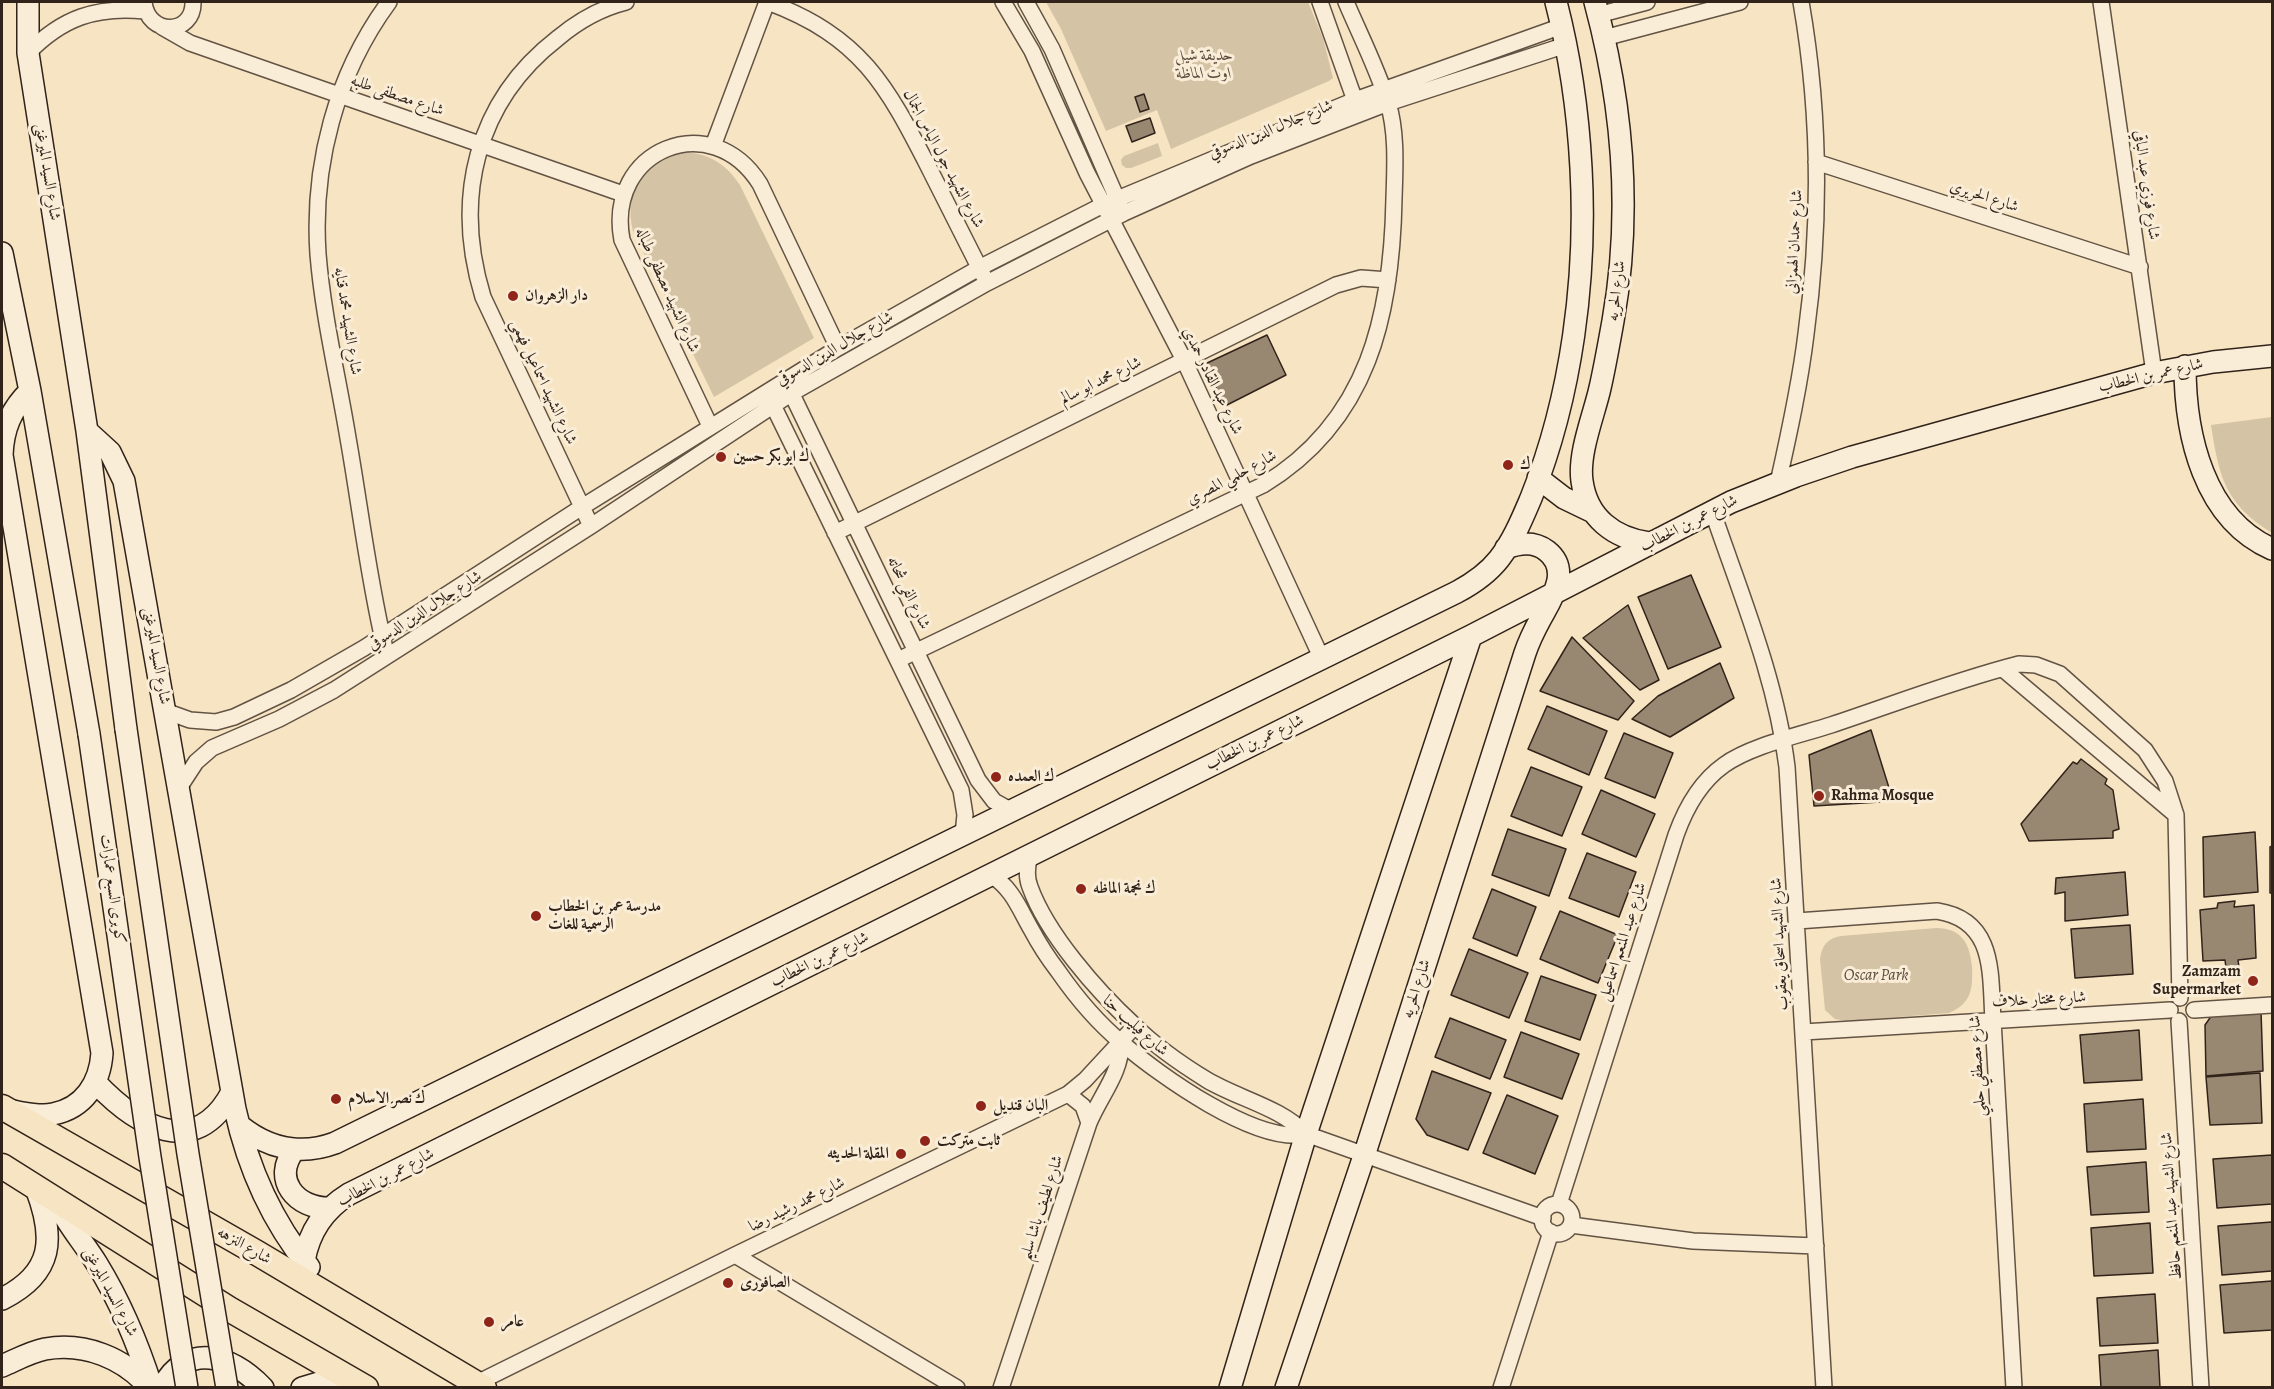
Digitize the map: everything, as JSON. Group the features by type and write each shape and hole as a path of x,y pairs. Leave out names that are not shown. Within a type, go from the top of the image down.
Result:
{"main road":[{"name":"شارع النزهه","path":"5,1109 481,1385"},
{"path":"2,1166 229,1310 357,1383"}],"street":[{"name":"شارع السيد الميرغنى","path":"28,2 28,54 87,431 110,452 124,481 239,1125 248,1158 268,1205 285,1234 334,1299"},
{"name":"شارع الشهيد محمد قنايه","path":"387,657 318,254 317,223 322,160 339,94 364,39 389,2"},
{"name":"شارع الشهيد اسماعيل فهمي","path":"591,526 483,297 474,267 470,237 470,207 473,176 481,144 491,119 506,93 524,69 544,48 568,30 594,15 626,2"},
{"path":"713,146 768,2"},
{"name":"شارع الشهيد جول الياس الجمال","path":"768,2 813,22 846,46 870,69 899,110 987,283"},
{"path":"1003,2 1114,209"},
{"path":"1026,2 1055,56 1114,209"},
{"path":"1320,2 1357,107"},
{"name":"شارع حلمي المصري","path":"898,660 1245,494 1280,475 1325,436 1348,404 1358,386 1372,349 1388,280 1395,182 1393,134 1385,97 1346,2"},
{"path":"239,1125 261,1140 278,1147 320,1148 335,1143 1322,659 1466,587 1492,567 1506,548 1521,520 1538,478 1565,379 1575,319 1580,259 1581,159 1576,110 1564,35 1556,2"},
{"path":"1597,8 1647,2"},
{"path":"1604,38 1740,2"},
{"name":"شارع حمدان الهمزاني","path":"1778,483 1808,323 1815,231 1814,101 1801,2"},
{"name":"شارع فوزي عبد الباقي","path":"2101,2 2154,373"},
{"path":"162,27 178,26 185,21 194,3"},
{"path":"28,54 56,29 81,16 108,9 145,6"},
{"name":"شارع مصطفى طلبه","path":"145,6 155,24 190,43 623,194"},
{"name":"شارع الحريه","path":"1597,8 1620,128 1624,190 1623,222 1614,319 1582,462 1581,479 1593,512 1603,524 1632,541 1649,543"},
{"name":"شارع جلال الدين الدسوقي","path":"179,788 196,762 212,748 316,700 387,657 591,526 838,348 979,268 1357,107 1564,35"},
{"name":"شارع الشهيد مصطفى طباله","path":"710,426 622,240 619,211 623,194 635,171 657,153 685,144 713,146 736,156 753,173 838,348"},
{"name":"شارع الحريري","path":"1816,162 2140,267"},
{"name":"شارع جلال الدين الدسوقي","path":"788,386 987,283 1114,209"},
{"name":"شارع عبد القادر حمدي","path":"1114,209 1322,659"},
{"path":"2,254 30,392 9,420 3,437 2,455 102,1053 96,1083 82,1101 68,1110 41,1115 5,1109"},
{"name":"شارع محمد ابو سالم","path":"836,533 1344,281 1370,277 1388,280"},
{"name":"شارع عمر بن الخطاب","path":"304,1261 312,1232 330,1208 349,1194 1471,636 1712,510 1778,483 1852,457 2154,373 2185,366 2272,356"},
{"path":"2185,366 2189,419 2206,479 2220,507 2230,519 2253,539 2272,549"},
{"name":"شارع الفي شحاته","path":"788,386 981,786 994,801 1011,811"},
{"name":"كوبرى السبع عمارات","path":"30,392 89,734 150,1157 187,1388"},
{"path":"770,398 961,790 965,808 963,834"},
{"name":"شارع جلال الدين الدسوقي","path":"165,711 198,722 216,722 234,717 310,680 710,426 770,398"},
{"path":"87,431 125,717 187,1142 227,1388"},
{"path":"1538,478 1564,498 1593,512"},
{"name":"شارع الشهيد اسحاق يعقوب","path":"1712,510 1769,677 1784,740 1789,780 1824,1388"},
{"path":"1506,548 1524,543 1542,547 1549,552 1554,559 1559,576 1554,593"},
{"name":"شارع الحريه","path":"1286,1388 1364,1156 1525,652 1554,593"},
{"path":"1230,1388 1306,1134 1471,636"},
{"path":"1784,740 2019,664 2036,664 2060,674 2145,750 2165,781 2176,814 2180,998"},
{"path":"2003,669 2176,814"},
{"name":"شارع عبد المنعم اسماعيل","path":"1558,1204 1676,835 1690,802 1706,781 1726,763 1784,740"},
{"name":"شارع فيليب حنا","path":"1030,856 1027,868 1030,887 1052,928 1089,978 1135,1026 1177,1059 1207,1080 1240,1098 1282,1115 1306,1134 1543,1218"},
{"name":"شارع فيليب حنا","path":"991,875 1011,892 1037,939 1072,989 1120,1042 1165,1077 1214,1107 1278,1135 1306,1134"},
{"name":"شارع مصطفي حلمي","path":"1797,921 1928,912 1953,915 1969,924 1985,944 1989,961 1993,1020 2014,1388"},
{"path":"2180,998 2190,1001 2194,1010 2190,1018 2174,1016 2171,1003 2180,998"},
{"path":"2194,1010 2272,1005"},
{"name":"شارع مختار خلاف","path":"1803,1032 1993,1020 2174,1016"},
{"name":"شارع الشهيد عبد المنعم حافظ","path":"2174,1016 2201,1388"},
{"name":"شارع محمد رشيد رضا","path":"481,1385 735,1255 1068,1094 1085,1080 1135,1026"},
{"name":"شارع لطيف باشا سليم","path":"1001,1388 1089,1123 1098,1101 1116,1070 1120,1058 1120,1042"},
{"path":"96,1083 119,1105 145,1123 154,1128 175,1131 205,1123 221,1110 232,1092"},
{"path":"1068,1094 1083,1106 1089,1123"},
{"path":"296,1149 286,1167 289,1187 297,1198 309,1205 330,1208"},
{"name":"شارع السيد الميرغنى","path":"46,1195 97,1264 120,1305 138,1347 151,1388"},
{"path":"2,1299 24,1287 44,1258 49,1235 46,1195"},
{"path":"1558,1204 1570,1211 1571,1225 1560,1234 1551,1232 1545,1226 1543,1218 1550,1206 1558,1204"},
{"path":"1571,1225 1693,1241 1816,1246"},
{"path":"1501,1388 1551,1232"},
{"path":"735,1255 957,1388"},
{"path":"2,1366 44,1349 90,1350 118,1361 132,1370 151,1388"},
{"path":"162,1388 166,1379 180,1365 197,1358 207,1357 233,1365 248,1374 263,1388"},
{"path":"302,1388 332,1378 357,1383"}],"green space":[{"name":"حديقة شيل اوت الماظة","path":"1046,2 1308,2 1323,38 1333,78 1171,149 1157,110 1106,131 1061,29"},
{"path":"1158,143 1162,156 1131,168 1122,165 1121,160 1124,156"},
{"path":"685,152 717,161 740,185 814,338 714,397 633,231 631,216 634,190 640,179 658,162"},
{"path":"2272,417 2272,533 2244,511 2227,488 2217,460 2211,425"},
{"name":"Oscar Park","path":"1936,928 1958,934 1967,945 1972,967 1972,982 1969,995 1962,1005 1949,1013 1847,1021 1835,1019 1825,1010 1820,959 1822,950 1829,940 1841,936"}],"building":[{"path":"1144,94 1149,109 1140,112 1135,97"},
{"path":"1150,118 1155,133 1132,142 1126,126"},
{"path":"1267,335 1286,375 1225,406 1205,364"},
{"path":"1691,575 1721,647 1668,669 1638,597"},
{"path":"1628,605 1659,680 1640,690 1583,638"},
{"path":"1572,637 1634,701 1618,720 1540,691"},
{"path":"1720,663 1734,698 1670,737 1632,719 1658,696"},
{"path":"1547,706 1607,731 1589,775 1528,749"},
{"path":"1871,730 1890,791 1888,798 1879,799 1880,802 1814,806 1809,755"},
{"path":"1624,733 1673,753 1655,798 1605,778"},
{"path":"2081,759 2107,779 2105,784 2113,790 2119,829 2113,831 2113,838 2029,841 2021,824 2073,762 2077,764"},
{"path":"1531,767 1582,787 1562,836 1511,816"},
{"path":"1601,790 1655,814 1636,857 1582,834"},
{"path":"1508,829 1566,849 1549,896 1492,875"},
{"path":"2255,832 2258,892 2204,897 2203,837"},
{"path":"2272,846 2272,893 2270,893 2270,847"},
{"path":"1587,853 1636,872 1619,917 1569,898"},
{"path":"2125,872 2128,915 2065,921 2065,892 2055,894 2056,878"},
{"path":"1492,889 1536,907 1517,956 1473,938"},
{"path":"2235,901 2234,907 2254,905 2256,958 2238,960 2239,967 2226,968 2225,960 2203,961 2200,910 2217,908 2218,903"},
{"path":"1560,911 1618,935 1598,983 1540,959"},
{"path":"2130,925 2133,974 2075,978 2071,929"},
{"path":"1469,949 1528,973 1509,1018 1451,995"},
{"path":"1541,976 1596,995 1580,1040 1525,1021"},
{"path":"2261,1011 2263,1071 2206,1076 2205,1025 2212,1015"},
{"path":"1450,1018 1506,1040 1490,1079 1435,1057"},
{"path":"2139,1030 2142,1080 2084,1083 2080,1035"},
{"path":"1521,1032 1579,1054 1562,1099 1504,1077"},
{"path":"1432,1071 1491,1093 1468,1150 1427,1135 1416,1119"},
{"path":"2260,1073 2262,1123 2210,1125 2206,1077"},
{"path":"1507,1095 1558,1116 1535,1174 1483,1153"},
{"path":"2143,1099 2146,1149 2087,1152 2084,1104"},
{"path":"2272,1155 2272,1204 2217,1208 2213,1159"},
{"path":"2146,1162 2149,1212 2091,1215 2087,1167"},
{"path":"2272,1222 2272,1271 2222,1275 2218,1226"},
{"path":"2150,1223 2153,1273 2094,1276 2091,1228"},
{"path":"2272,1281 2272,1330 2224,1333 2220,1285"},
{"path":"2155,1294 2158,1343 2100,1346 2097,1298"},
{"path":"2158,1350 2160,1388 2101,1388 2099,1355"}],"place":[{"name":"دار الزهروان","path":"513,296"},
{"name":"ك ابو بكر حسين","path":"721,457"},
{"name":"ك","path":"1508,465"},
{"name":"ك العمده","path":"996,777"},
{"name":"Rahma Mosque","path":"1819,796"},
{"name":"ك نجمة الماظه","path":"1081,889"},
{"name":"مدرسة عمر بن الخطاب الرسمية للغات","path":"536,916"},
{"name":"Zamzam Supermarket","path":"2253,981"},
{"name":"ك نصر الاسلام","path":"336,1099"},
{"name":"البان قنديل","path":"981,1106"},
{"name":"ثابت متركت","path":"925,1141"},
{"name":"المقلة الحديثه","path":"901,1154"},
{"name":"الصافورى","path":"728,1283"},
{"name":"عامر","path":"489,1322"}]}
